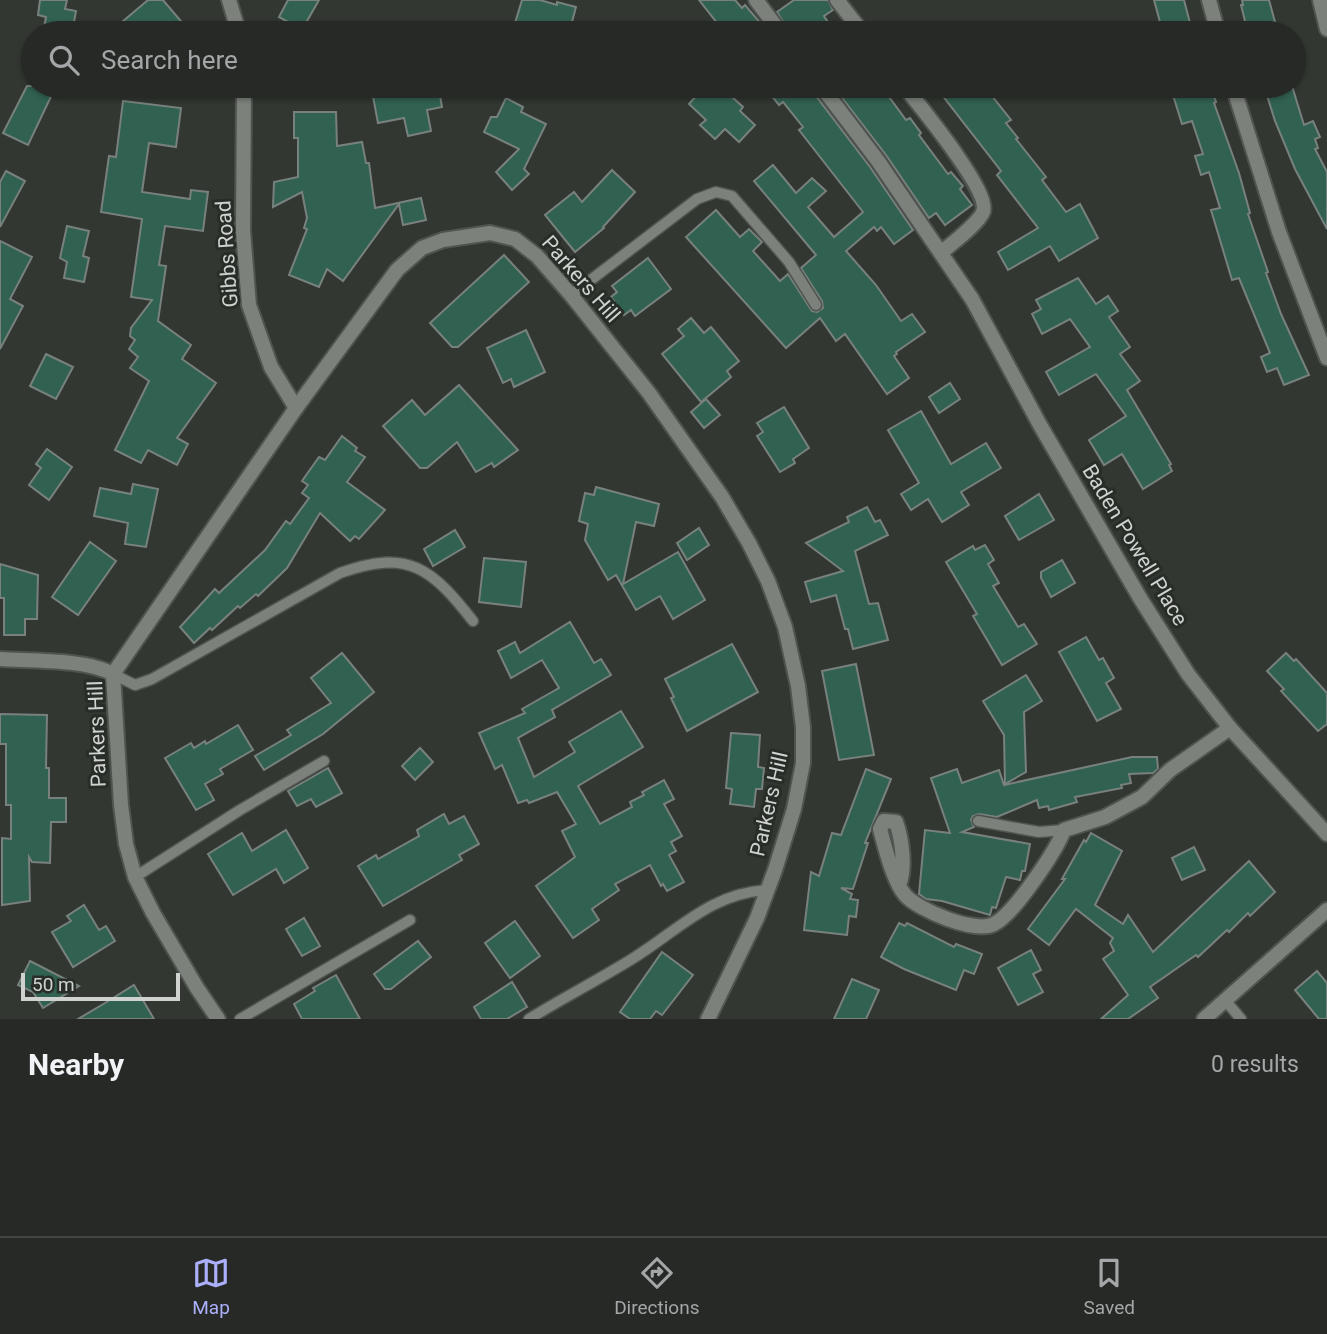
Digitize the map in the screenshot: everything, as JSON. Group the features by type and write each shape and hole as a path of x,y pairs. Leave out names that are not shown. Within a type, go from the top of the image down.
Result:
{"street":[{"path":"229,0 235,21"},
{"path":"756,0 772,21"},
{"path":"837,0 854,21"},
{"path":"1209,0 1215,21"},
{"path":"1321,0 1327,29"},
{"name":"Gibbs Road","path":"244,98 243,231 249,304 271,367 296,408"},
{"name":"Baden Powell Place","path":"830,98 878,161 972,299 1040,425 1140,598 1188,674 1230,728 1327,834"},
{"path":"913,98 971,176 985,203 983,212 976,220 941,253"},
{"path":"1237,98 1279,232 1327,358"},
{"name":"Parkers Hill","path":"218,1019 159,924 135,877 126,844 121,805 114,674 296,408 397,270 422,248 469,234 490,233 515,239 537,256 649,393 722,497 768,581 785,627 803,727 803,763 794,809 757,918 708,1019"},
{"path":"0,659 59,662 105,669 114,674"},
{"path":"899,885 912,900 953,921 983,928 995,924 1021,897 1057,847 1064,830 1105,817 1142,797 1170,770 1230,728"},
{"path":"1205,1019 1327,910"}],"lane":[{"path":"571,295 697,200 716,192 732,196 789,262 816,305"},
{"path":"114,674 135,685 152,679 355,567 409,564 425,571 436,579 473,621"},
{"path":"135,877 240,810 324,761"},
{"path":"978,821 1039,832 1064,830"},
{"path":"529,1019 629,961 712,904 741,893 768,890"},
{"path":"240,1019 410,920"},
{"path":"1225,1000 1241,1019"}],"building":[{"path":"40,0 67,0 65,9 76,11 74,21 45,21 46,17 38,15"},
{"path":"148,0 163,0 181,21 123,21"},
{"path":"288,0 319,0 307,21 286,21 279,17"},
{"path":"522,0 540,0 557,5 557,2 576,7 572,21 516,21"},
{"path":"699,0 735,0 742,8 745,5 759,21 716,21"},
{"path":"794,0 828,0 833,10 824,16 827,21 783,21 777,12"},
{"path":"1154,0 1184,0 1189,21 1160,21"},
{"path":"1242,0 1269,0 1275,21 1245,21"},
{"path":"21,98 50,98 28,145 3,133"},
{"path":"373,98 440,98 442,107 427,110 431,131 408,136 404,118 378,123"},
{"path":"506,98 523,107 521,112 546,124 524,169 529,174 512,190 496,172 519,149 484,132 491,117 497,117"},
{"path":"694,98 733,98 743,107 740,111 755,125 739,142 725,129 715,139 700,125 706,120 689,104"},
{"path":"773,98 818,98 913,230 894,244 881,227 877,231 874,227 846,251 876,285 901,321 912,314 925,332 896,352 894,356 909,378 887,394 845,334 836,341 820,318 786,348 686,237 716,210 740,237 749,229 762,242 753,251 780,281 788,274 812,311 817,312 823,308 822,301 801,268 816,255 754,181 773,165 796,193 812,178 826,191 808,207 834,237 863,212 799,130 803,127 783,102 779,105"},
{"path":"842,98 890,98 906,120 910,118 948,174 951,172 963,186 960,189 972,205 945,225 936,213 929,218"},
{"path":"944,98 994,98 1011,120 1006,123 1018,138 1016,139 1046,177 1042,180 1066,212 1080,204 1098,238 1059,261 1050,246 1008,270 998,252 1038,228 997,175 1001,171"},
{"path":"1174,98 1215,98 1214,103 1239,173 1250,213 1248,214 1268,272 1266,273 1281,314 1309,375 1284,385 1277,368 1267,372 1261,357 1270,353 1239,278 1232,280 1211,210 1220,208 1209,172 1201,175 1195,156 1203,154 1192,121 1182,124"},
{"path":"1268,98 1296,98 1304,125 1313,121 1320,137 1315,139 1318,148 1315,149 1327,172 1327,229 1295,169"},
{"path":"123,101 181,108 176,147 149,143 142,192 190,199 191,190 208,192 203,231 165,226 159,265 166,266 158,321 191,345 182,359 216,383 177,438 188,444 177,465 148,450 141,463 115,450 149,381 130,368 138,357 129,349 135,340 130,336 131,328 152,300 131,297 142,219 101,212 109,156 116,157"},
{"path":"294,112 336,112 337,146 362,142 366,163 369,163 375,208 421,198 426,220 403,225 399,204 343,281 327,269 319,287 289,275 307,229 304,228 307,218 302,192 273,207 274,182 298,177 298,138 294,138"},
{"path":"612,170 635,192 604,228 575,252 545,215 574,192 582,202"},
{"path":"6,171 25,181 0,227 0,182"},
{"path":"67,226 89,231 83,256 89,258 84,282 64,278 67,262 60,258"},
{"path":"0,241 32,257 10,299 23,306 0,349"},
{"path":"504,255 529,282 458,347 452,347 430,323"},
{"path":"648,258 671,289 635,316 631,310 624,315 611,297 617,292 612,286"},
{"path":"1078,278 1096,304 1108,296 1118,311 1109,317 1130,347 1120,354 1140,381 1127,390 1171,464 1169,465 1172,471 1143,489 1122,454 1104,465 1089,440 1126,416 1096,374 1059,395 1046,372 1090,347 1070,319 1042,334 1032,314 1041,309 1036,300"},
{"path":"691,318 704,333 711,327 739,361 727,371 731,377 701,402 662,354 684,336 678,329"},
{"path":"526,330 545,372 514,387 511,379 503,383 487,348"},
{"path":"46,354 73,367 56,399 30,386"},
{"path":"950,383 960,399 939,413 929,397"},
{"path":"459,385 518,450 494,467 492,463 476,472 457,442 427,468 420,468 383,426 412,400 425,415"},
{"path":"706,399 720,415 704,428 691,412"},
{"path":"784,407 809,448 793,459 795,463 780,472 757,436 763,432 757,423"},
{"path":"921,411 951,464 986,443 1001,468 961,492 969,505 942,522 928,499 911,510 901,494 919,483 888,430"},
{"path":"342,436 357,448 355,451 365,457 347,482 385,510 359,539 355,536 350,541 320,513 287,568 258,596 256,594 240,608 238,606 194,643 180,627 215,589 219,593 265,550 286,521 290,524 309,498 302,493 308,485 302,481 319,457 325,460"},
{"path":"47,449 72,467 49,500 29,485 41,468 36,464"},
{"path":"133,484 158,489 146,547 125,544 128,523 94,516 100,488 131,494"},
{"path":"596,487 659,504 654,526 636,522 623,584 678,552 705,600 673,619 660,596 636,610 616,575 608,580 585,540 588,524 579,521 585,493 594,495"},
{"path":"1039,494 1054,520 1019,540 1005,516"},
{"path":"867,507 875,522 880,520 888,535 855,551 869,604 878,603 888,640 853,649 836,595 811,602 805,582 843,571 806,543 849,522 847,517"},
{"path":"699,528 709,545 687,560 677,543"},
{"path":"455,530 465,547 433,566 424,549"},
{"path":"90,542 116,561 78,615 52,597"},
{"path":"985,545 994,560 988,564 999,583 993,586 1018,627 1024,624 1037,644 1002,665 973,616 977,614 946,562 973,546 975,550"},
{"path":"484,558 526,562 521,607 479,602"},
{"path":"1062,560 1075,583 1051,597 1041,578 1041,572"},
{"path":"0,564 38,575 37,619 25,619 25,635 4,635"},
{"path":"570,622 594,663 601,659 611,675 552,710 555,717 518,738 534,777 575,752 569,742 621,711 643,747 578,786 600,824 632,807 630,802 664,780 674,799 664,804 682,836 671,842 676,851 669,855 684,882 667,891 663,884 661,886 650,865 615,884 619,890 592,909 599,920 573,938 536,886 575,857 562,831 576,824 557,792 529,803 527,800 518,803 502,765 495,769 479,733 525,713 522,709 559,688 542,660 511,678 498,651 515,642 520,653"},
{"path":"1086,637 1099,660 1103,658 1114,678 1106,683 1121,709 1097,721 1059,652"},
{"path":"732,644 758,692 687,731 665,679"},
{"path":"342,653 374,692 323,734 264,770 255,756 291,735 287,730 331,703 311,678"},
{"path":"1286,653 1294,661 1296,659 1327,693 1327,724 1318,731 1281,691 1284,689 1267,671"},
{"path":"856,664 874,755 839,760 822,671"},
{"path":"1026,675 1042,701 1024,712 1026,772 1005,784 1004,735 983,701"},
{"path":"0,714 47,715 46,768 49,768 49,798 66,798 66,822 51,822 50,863 32,862 29,857 30,901 2,905 2,838 11,839 11,805 6,805 6,744 0,744"},
{"path":"238,725 253,750 220,769 223,774 205,784 214,800 196,810 165,758 191,743 194,748 205,741 206,744"},
{"path":"731,733 760,735 758,767 764,768 762,789 756,789 754,807 730,804 732,789 726,788"},
{"path":"420,748 433,762 415,780 402,766"},
{"path":"1132,757 1157,757 1158,769 1153,773 1129,774 1131,783 1121,785 1122,788 1075,797 1077,802 1049,810 1048,806 1039,808 1037,800 997,817 979,814 973,816 971,820 974,827 962,832 1030,844 1025,871 1022,871 1020,880 1006,877 996,908 992,907 990,915 926,899 919,894 925,830 950,833 931,778 957,769 962,783 999,770 1004,785"},
{"path":"328,768 342,793 316,807 311,799 297,806 288,791"},
{"path":"866,769 891,779 865,843 868,843 853,889 841,888 852,894 850,899 858,900 856,917 849,916 847,935 804,930 811,872 819,876 832,833 841,835"},
{"path":"444,814 449,824 464,816 479,844 459,855 462,860 383,906 358,866 376,855 378,859 419,836 417,830"},
{"path":"286,830 308,868 284,883 276,869 233,895 208,854 242,833 252,851"},
{"path":"1091,833 1122,851 1095,905 1123,924 1128,915 1153,952 1249,861 1275,892 1250,916 1248,913 1198,957 1196,955 1150,987 1158,998 1128,1019 1101,1019 1128,995 1103,959 1114,951 1110,943 1113,938 1076,909 1049,945 1028,929 1065,879 1062,879 1084,840 1086,842"},
{"path":"1194,847 1205,870 1182,880 1172,858"},
{"path":"84,905 99,930 106,926 115,941 73,967 52,932 71,921 67,916"},
{"path":"304,918 320,946 302,956 286,929"},
{"path":"515,921 540,956 510,978 485,943"},
{"path":"899,923 905,926 907,923 954,947 956,944 982,954 974,974 964,970 956,990 881,957"},
{"path":"418,941 431,957 391,989 385,989 374,974"},
{"path":"1031,950 1041,970 1033,974 1043,992 1018,1005 998,968"},
{"path":"662,952 693,975 662,1015 656,1011 650,1019 630,1019 620,1012"},
{"path":"30,961 79,986 43,1008 33,992 18,985"},
{"path":"1317,971 1327,983 1327,1019 1319,1019 1295,990"},
{"path":"336,975 360,1019 302,1019 294,1004 315,991 313,988"},
{"path":"852,979 879,990 866,1019 834,1019"},
{"path":"512,982 527,1007 507,1019 481,1019 474,1007"},
{"path":"134,985 154,1019 78,1019 105,1003"}]}
